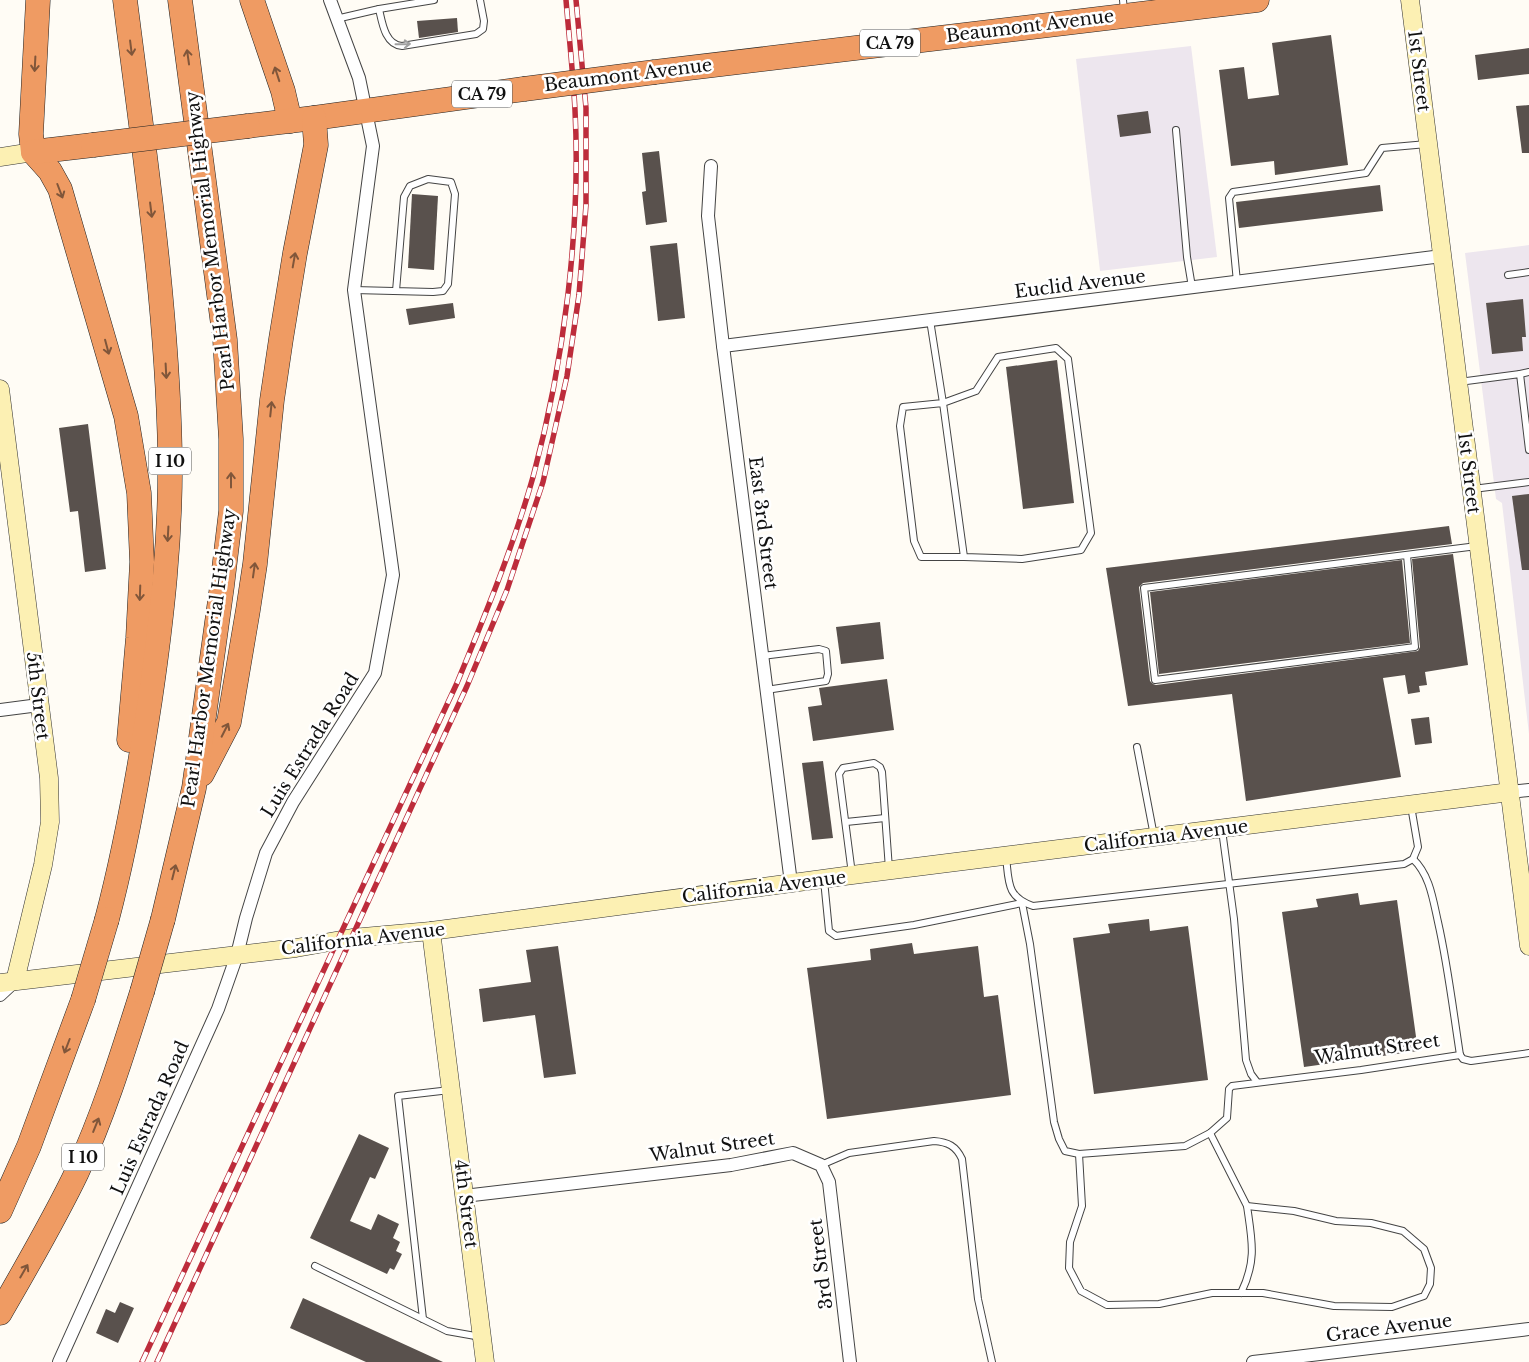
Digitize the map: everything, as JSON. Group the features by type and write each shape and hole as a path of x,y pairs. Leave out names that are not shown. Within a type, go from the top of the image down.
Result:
{"highway":[{"path":"38,0 31,134 33,152 50,171 60,189 126,416 138,493 142,562 138,638 114,893"},
{"name":"I 10","path":"0,1211 29,1146 83,1000 107,919 132,809 159,636 169,533 170,454 161,288 125,0"},
{"name":"Pearl Harbor Memorial Highway","path":"0,1313 40,1243 77,1170 113,1081 142,992 162,920 194,788 222,586 231,511 231,439 225,340 180,0"},
{"path":"252,0 290,121"},
{"name":"Beaumont Avenue","path":"33,152 314,118 1124,8 1257,0"},
{"path":"194,788 229,722 255,564 272,400 281,339 316,145 314,118"}],"street":[{"name":"Luis Estrada Road","path":"59,1362 218,1009 237,955 266,853 293,802 375,673 393,575 354,290 373,146 359,78 330,0"},
{"name":"1st Street","path":"1410,0 1529,946"},
{"name":"Beaumont Avenue","path":"0,156 33,152"},
{"name":"East 3rd Street","path":"711,166 708,216 791,883"},
{"name":"Euclid Avenue","path":"723,346 1442,256"},
{"name":"5th Street","path":"0,389 3,434 40,705 48,778 50,822 43,865 7,982"},
{"path":"0,710 40,705"},
{"name":"California Avenue","path":"7,982 304,947 352,938 431,931 852,875 1529,790"},
{"name":"4th Street","path":"431,931 485,1362"},
{"path":"0,995 7,982"},
{"name":"Walnut Street","path":"464,1196 731,1165 757,1158 793,1153 821,1165"},
{"name":"3rd Street","path":"821,1165 829,1182 850,1362"},
{"name":"Grace Avenue","path":"1253,1362 1529,1329"}],"lane":[{"path":"336,19 379,9 434,0"},
{"path":"379,9 383,27 390,40 396,46 476,34 483,29 484,21 480,0"},
{"path":"1176,130 1187,257 1192,287"},
{"path":"1236,282 1229,198 1233,192 1366,173 1382,148 1428,144"},
{"path":"354,290 396,291 444,291 448,284 455,194 451,182 428,179 410,186 404,197 396,291"},
{"path":"1508,275 1529,272"},
{"path":"930,320 944,404 964,557"},
{"path":"1056,348 1068,359 1091,533 1081,550 1022,559 964,557 921,557 914,540 900,426 903,407 944,404 976,391 998,357 1056,348"},
{"path":"1458,383 1529,372"},
{"path":"1520,374 1526,402 1529,450"},
{"path":"1471,489 1529,482"},
{"path":"1407,555 1415,647 1156,680 1144,588 1407,555 1479,546"},
{"path":"762,656 818,649 826,652 828,674 826,681 766,690"},
{"path":"1137,747 1154,837"},
{"path":"852,875 839,774 843,768 874,763 877,764 882,772 889,871"},
{"path":"1006,856 1010,887 1015,897 1022,903 1033,906 1404,864 1413,859 1418,847 1411,805"},
{"path":"846,822 885,818"},
{"path":"1222,829 1234,919 1246,1060 1251,1074 1258,1082"},
{"path":"1413,859 1419,865 1429,884 1446,959 1460,1055"},
{"path":"824,879 829,931 836,936 914,925 1022,903"},
{"path":"1022,903 1030,944 1054,1122 1059,1139 1066,1151 1079,1154 1184,1146 1210,1133 1247,1206 1253,1248 1249,1276 1241,1293"},
{"name":"Walnut Street","path":"1210,1133 1227,1118 1230,1089 1232,1086 1361,1070 1460,1055 1463,1059 1470,1061 1529,1053"},
{"path":"423,1319 398,1096 451,1089"},
{"path":"821,1165 850,1152 934,1141 945,1142 958,1150 962,1159 978,1300 992,1362"},
{"path":"1079,1154 1082,1206 1070,1242 1069,1268 1081,1291 1107,1305 1159,1304 1212,1293 1241,1293 1263,1294 1334,1306 1392,1307 1424,1296 1430,1284 1431,1268 1424,1249 1404,1231 1371,1223 1336,1221 1294,1211 1247,1206"},
{"path":"314,1266 447,1331 482,1337"}],"shaded area":[{"path":"1191,46 1217,257 1100,271 1076,59"},
{"path":"1529,245 1529,734 1502,503 1496,499 1465,253"}],"building":[{"path":"457,18 458,32 419,38 417,21"},
{"path":"1331,35 1348,165 1275,175 1274,161 1231,166 1219,70 1244,67 1248,99 1279,95 1272,43"},
{"path":"1529,48 1529,74 1478,80 1475,55"},
{"path":"1529,105 1529,153 1522,153 1516,106"},
{"path":"1148,111 1151,133 1120,137 1117,115"},
{"path":"659,151 667,222 646,225 642,192 646,191 642,153"},
{"path":"1380,185 1383,211 1239,228 1236,202"},
{"path":"412,194 438,196 434,270 408,268"},
{"path":"677,243 685,318 658,321 650,246"},
{"path":"1523,299 1526,337 1522,337 1523,351 1492,354 1486,303"},
{"path":"453,303 455,318 409,325 406,309"},
{"path":"1057,360 1074,503 1023,509 1006,367"},
{"path":"88,424 106,569 85,572 78,511 70,512 59,428"},
{"path":"1529,494 1529,570 1522,570 1512,496"},
{"path":"1449,526 1452,544 1143,583 1139,587 1150,681 1156,685 1418,651 1420,647 1412,559 1453,554 1468,665 1425,672 1427,685 1419,686 1420,692 1408,694 1405,675 1383,678 1401,777 1246,801 1232,694 1128,706 1106,568"},
{"path":"1402,560 1410,643 1159,674 1150,592"},
{"path":"880,622 884,659 841,664 836,627"},
{"path":"887,679 894,730 813,741 808,707 822,705 819,688"},
{"path":"1429,717 1432,743 1415,745 1411,719"},
{"path":"823,761 833,838 812,840 802,763"},
{"path":"1358,893 1360,905 1397,900 1418,1051 1304,1067 1282,912 1318,907 1316,899"},
{"path":"1149,919 1150,931 1188,926 1208,1080 1094,1094 1073,938 1110,933 1108,924"},
{"path":"912,943 914,954 978,946 984,997 998,995 1011,1095 827,1119 807,968 871,960 870,949"},
{"path":"558,946 576,1074 544,1078 535,1015 483,1022 479,989 531,982 526,950"},
{"path":"359,1134 389,1148 375,1179 370,1177 350,1221 371,1230 378,1214 399,1224 393,1238 400,1242 396,1251 402,1254 394,1270 390,1268 387,1274 310,1238"},
{"path":"303,1298 443,1362 366,1362 290,1328"},
{"path":"120,1302 134,1308 118,1343 96,1333 106,1309 115,1313"}],"railway":[{"path":"142,1362 457,683 517,530 533,477 553,388 568,295 573,248 576,155 574,96 566,0"},
{"path":"157,1362 467,686 507,590 543,482 567,376 579,295 586,205 586,108 576,0"}]}
